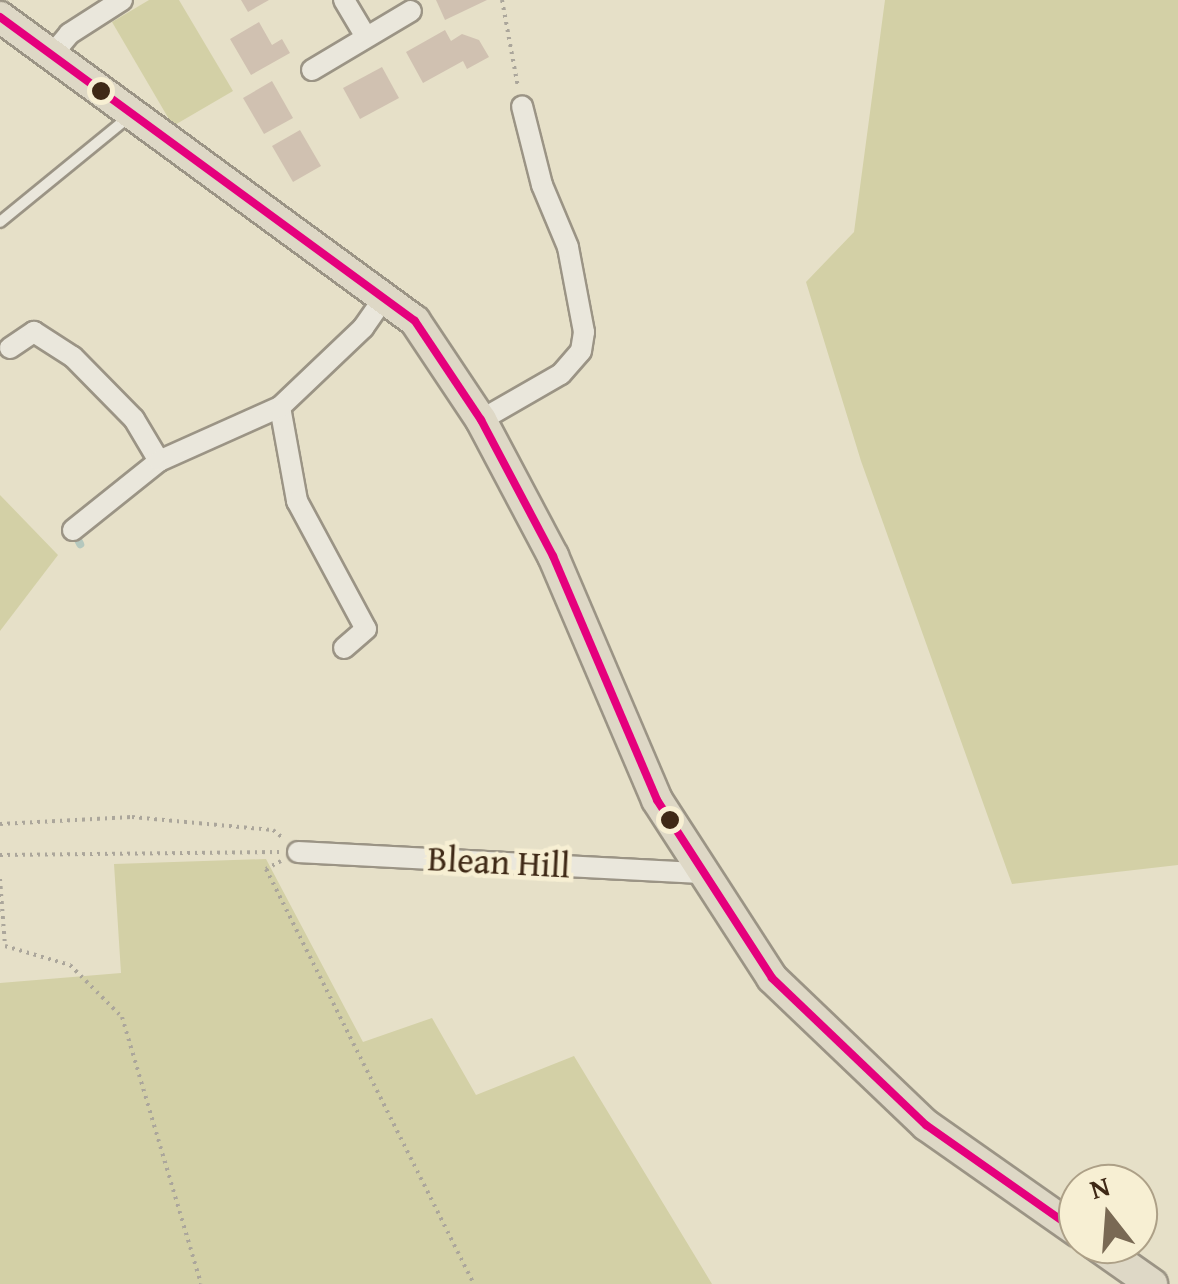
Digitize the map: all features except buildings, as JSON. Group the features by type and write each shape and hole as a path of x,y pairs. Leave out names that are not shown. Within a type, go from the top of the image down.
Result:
{"main road":[{"path":"0,17 50,57 386,296 415,321 481,420 554,556 658,800 700,872 772,978 912,1111 1058,1217"}],"street":[{"path":"50,57 69,34 122,0"},
{"path":"344,0 366,37"},
{"path":"312,70 411,10"},
{"path":"481,420 561,374 580,351 584,332 568,247 542,185 522,106"},
{"path":"73,530 158,461 280,407 363,328 386,296"},
{"path":"10,348 34,332 73,357 134,419 158,461"},
{"path":"280,407 297,501 366,629 344,648"},
{"name":"Blean Hill","path":"298,852 700,872"}],"lane":[{"path":"0,222 131,115"}],"path":[{"path":"502,0 522,106"},
{"path":"0,824 132,816 273,830"},
{"path":"0,855 298,852"},
{"path":"298,852 266,869 474,1284"},
{"path":"0,879 5,946 70,965 122,1017 201,1284"}],"shaded area":[{"path":"149,0 179,0 233,91 173,126 112,22"},
{"path":"885,0 1178,0 1178,865 1012,884 861,461 806,282 854,232"},
{"path":"0,495 58,555 0,631"},
{"path":"266,859 363,1042 432,1018 476,1095 574,1056 712,1284 0,1284 0,983 121,973 114,864"}],"waterway":[{"path":"73,530 80,544"}],"transit line":[{"path":"0,17 415,321 481,420 553,556 657,800 772,978 926,1125 1058,1218"}]}
